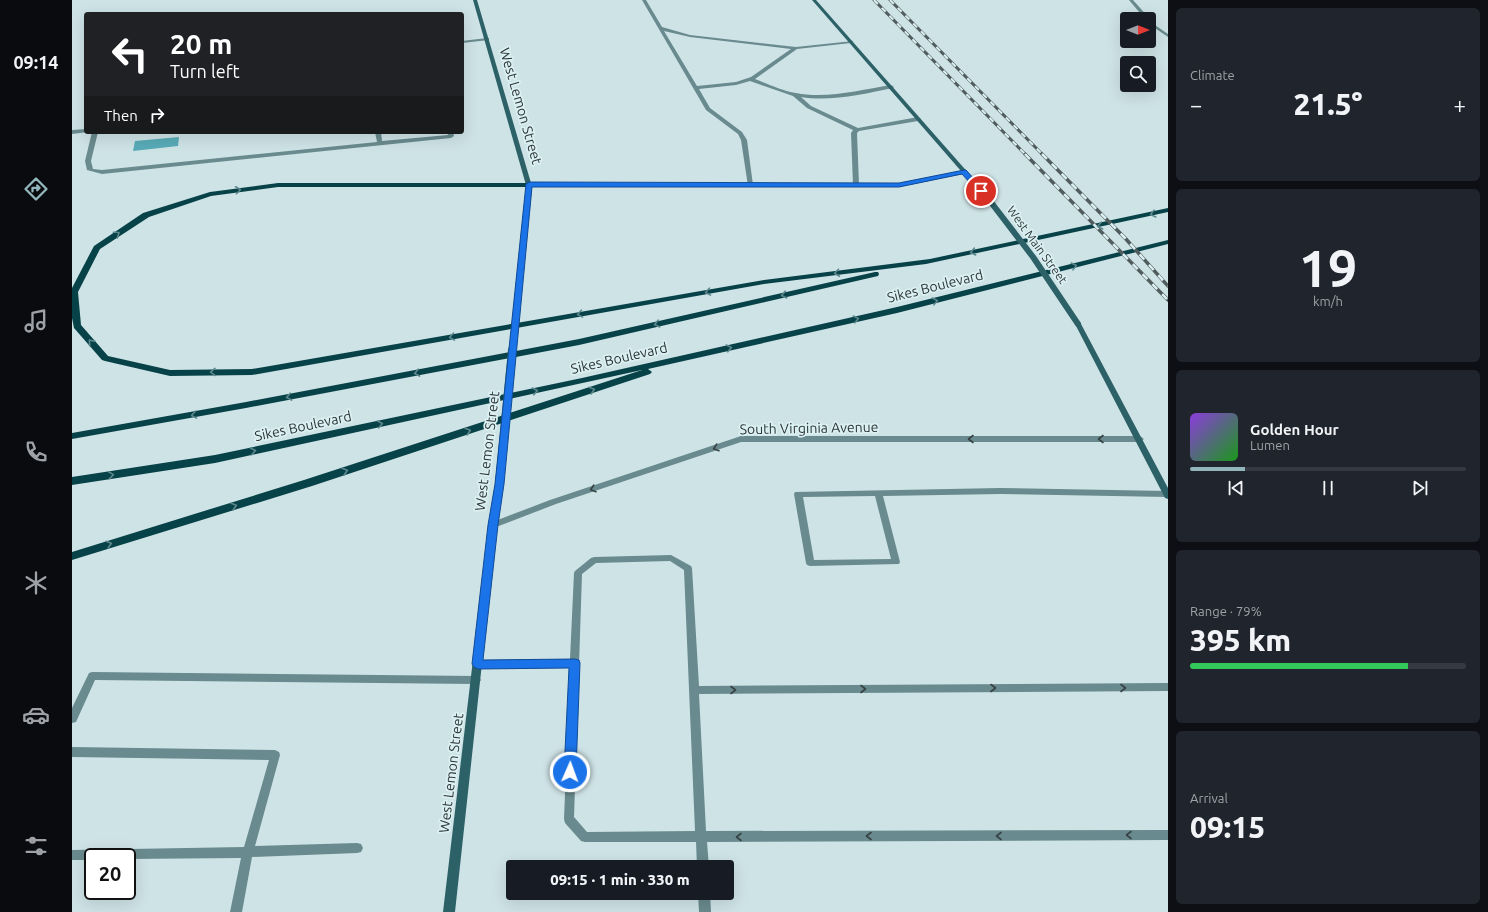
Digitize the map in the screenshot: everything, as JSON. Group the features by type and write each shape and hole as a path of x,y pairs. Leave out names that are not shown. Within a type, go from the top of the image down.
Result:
{"main road":[{"name":"West Lemon Street","path":"449,912 493,525 499,484 529,184 475,0"},
{"name":"West Main Street","path":"814,0 990,201 1032,257 1078,324 1140,439 1167,495"},
{"path":"931,261 764,282 252,372 170,373 105,358 77,326 74,292 97,248 146,215 210,194 278,185 899,185 964,172"},
{"name":"Sikes Boulevard","path":"72,436 246,405 579,342 931,261 1168,210"},
{"name":"Sikes Boulevard","path":"72,481 215,460 897,310 1168,242"},
{"path":"72,556 308,483 705,353"}],"street":[{"path":"644,0 708,109 740,133 744,140 750,185"},
{"path":"1130,0 1141,12"},
{"path":"1156,27 1168,36"},
{"path":"660,28 690,36 796,48 851,42"},
{"path":"464,42 487,39"},
{"path":"696,88 736,84 750,79 796,48"},
{"path":"750,79 796,95 822,96 891,87"},
{"path":"796,95 809,107 857,130 918,119"},
{"path":"856,185 854,133 857,130"},
{"path":"72,132 84,131"},
{"path":"94,134 88,160 90,170 102,172 451,136 450,134"},
{"path":"378,134 380,143"},
{"name":"South Virginia Avenue","path":"493,525 554,502 741,439 1140,439"},
{"path":"878,493 896,562 810,563 798,494 1000,491 1167,495"},
{"path":"703,860 701,837 688,568 671,558 594,560 578,573 568,819 585,837 701,837 1168,835"},
{"path":"478,664 575,663"},
{"path":"72,719 92,676 476,680"},
{"path":"694,690 1168,688"},
{"path":"72,752 275,755 248,852 236,912"},
{"path":"72,855 248,852 357,848"},
{"path":"704,900 705,912"}],"water":[{"path":"179,137 178,146 133,151 135,141"}],"railway":[{"path":"874,0 1026,155"},
{"path":"890,0 1043,155"},
{"path":"1025,154 1168,300"},
{"path":"1042,154 1125,238 1168,286"}],"route":[{"path":"570,772 575,663 478,664 493,525 499,484 529,184 899,185 964,172 981,191"}]}
